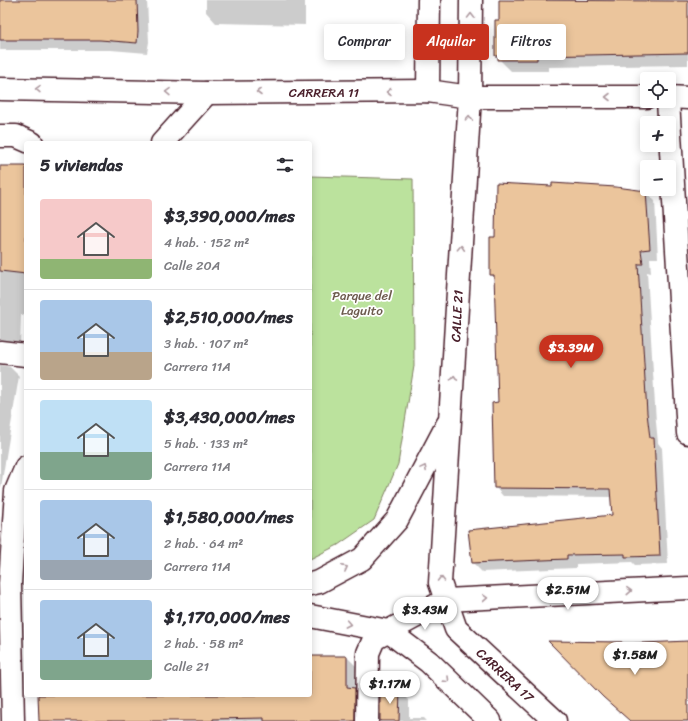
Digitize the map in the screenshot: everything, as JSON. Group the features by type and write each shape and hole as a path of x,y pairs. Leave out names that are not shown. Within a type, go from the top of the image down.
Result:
{"main road":[{"path":"428,91 429,0"},
{"name":"CALLE 21","path":"456,629 440,583 470,96 471,0"},
{"name":"CARRERA 11","path":"0,88 207,93 428,91 470,96 640,97"},
{"path":"164,141 207,93"},
{"path":"676,98 688,98"},
{"path":"668,108 688,433"},
{"path":"0,136 16,136 27,141"},
{"path":"0,352 24,355"},
{"path":"312,584 319,582 362,559 397,520 451,417"},
{"path":"13,721 5,583 8,491 24,470"},
{"path":"367,721 368,653 374,640 392,634 446,600 688,588"},
{"path":"312,616 392,634 429,662 490,721"},
{"name":"CARRERA 17","path":"456,629 555,721"}],"green space":[{"name":"Parque del Laguito","path":"312,176 413,179 414,366 398,464 374,520 338,545 312,558"}],"building":[{"path":"0,0 137,0 137,43 100,40 0,40"},
{"path":"499,0 688,1 688,53 566,55 566,24 497,24 497,56 495,56 495,20 499,20"},
{"path":"0,166 24,166 24,274 0,271"},
{"path":"496,183 552,186 552,183 616,187 640,190 640,196 646,196 650,249 641,250 643,264 638,264 647,413 650,438 654,438 660,556 625,557 625,554 567,555 567,559 472,563 468,530 612,515 610,489 494,488 492,403 498,402 494,275 490,275 490,237 495,237"},
{"path":"548,641 622,642 622,644 688,641 688,721 630,721 603,697"},
{"path":"312,656 347,656 347,687 355,688 355,721 264,721 264,718 213,719 213,721 39,721 38,697 312,697"},
{"path":"380,688 400,689 399,721 380,721"}]}
